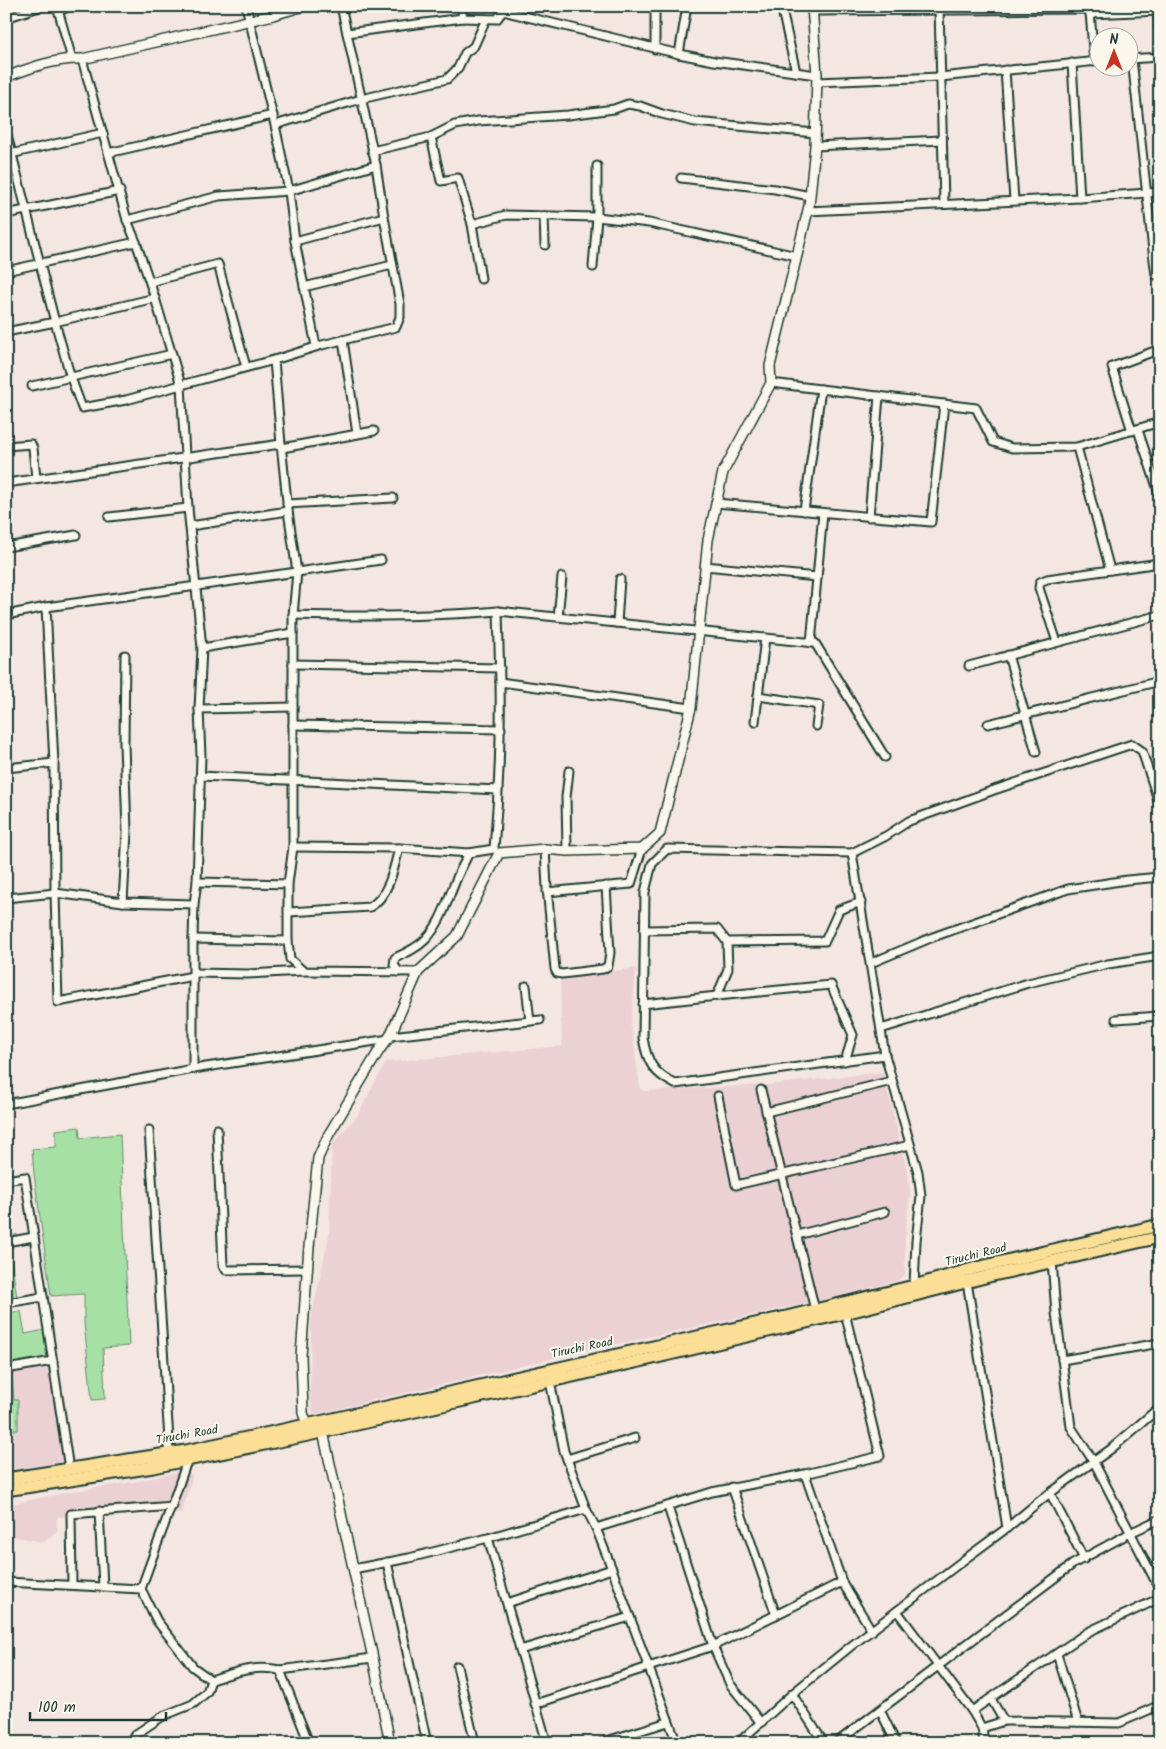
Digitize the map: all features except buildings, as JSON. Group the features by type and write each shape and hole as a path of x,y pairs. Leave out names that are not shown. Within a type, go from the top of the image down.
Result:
{"highway":[{"name":"Tiruchi Road","path":"6,1479 186,1451 815,1310 914,1286 976,1268 1160,1225"},
{"name":"Tiruchi Road","path":"6,1490 187,1461 323,1432 845,1313 1052,1261 1160,1237"}],"street":[{"path":"6,18 42,6"},
{"path":"70,6 58,8 72,59"},
{"path":"246,6 289,191 295,241 316,346"},
{"path":"6,77 29,68 72,59 82,59 304,6"},
{"path":"6,130 9,154 27,210 71,378 82,408 126,400 274,360 316,346 396,327 400,317 400,304 376,165 342,6"},
{"path":"461,6 463,18"},
{"path":"654,6 655,49"},
{"path":"679,54 687,6"},
{"path":"781,6 796,72"},
{"path":"347,33 463,18 497,19 502,15 505,8 655,49 714,61 796,72 817,78 940,76 1088,62"},
{"path":"939,8 944,204"},
{"path":"547,892 631,884 642,848 660,833 691,708 708,540 723,472 771,383 770,366 808,211 815,146 817,78 812,9 939,8 1159,11 1160,46"},
{"path":"1090,10 1092,28"},
{"path":"275,125 361,99 446,79 458,68 465,53 474,46 486,19"},
{"path":"1138,58 1160,57"},
{"path":"82,59 127,220 150,282 181,385 188,508 202,648 199,709 200,776 197,882 193,938 193,1069"},
{"path":"1072,63 1080,198"},
{"path":"1005,70 1014,200"},
{"path":"1132,78 1156,275 1160,275"},
{"path":"372,151 431,136 455,125 478,121 568,115 614,109 628,104 695,122 815,133"},
{"path":"108,153 272,115"},
{"path":"9,154 103,133"},
{"path":"431,136 441,181 458,178 472,224 481,279"},
{"path":"815,146 942,140"},
{"path":"127,220 219,196 289,191 376,165"},
{"path":"593,267 597,218 597,166"},
{"path":"680,178 775,189 810,196"},
{"path":"6,214 120,191"},
{"path":"808,211 1080,198 1160,192"},
{"path":"472,224 506,215 597,218 649,223 797,256"},
{"path":"544,216 546,245"},
{"path":"295,241 384,217"},
{"path":"6,271 136,242"},
{"path":"150,282 218,264 246,367"},
{"path":"304,287 392,265"},
{"path":"6,332 155,298"},
{"path":"343,340 357,434"},
{"path":"1160,349 1112,366 1160,496"},
{"path":"32,386 172,354"},
{"path":"274,360 288,508 297,572 294,615 294,847 288,884 288,941 290,959 302,971"},
{"path":"771,383 976,408 993,442 1012,448 1077,447 1160,422"},
{"path":"804,511 821,389"},
{"path":"869,517 879,396"},
{"path":"716,503 931,522 944,404"},
{"path":"6,483 186,457 282,446 374,431"},
{"path":"6,446 31,444 34,448 36,478"},
{"path":"1077,447 1110,570"},
{"path":"190,526 288,508 393,498"},
{"path":"109,517 188,508"},
{"path":"811,643 823,513"},
{"path":"6,547 76,535"},
{"path":"6,615 46,607 381,560"},
{"path":"1058,642 1039,588 1040,582 1047,579 1160,563"},
{"path":"705,566 817,577"},
{"path":"558,617 562,577"},
{"path":"616,623 620,579"},
{"path":"46,607 54,763 58,1002 194,975 302,971 418,972"},
{"path":"294,615 441,616 498,611 816,643 885,758"},
{"path":"294,847 399,848 469,853 494,849 501,729 498,611"},
{"path":"969,666 1160,615"},
{"path":"202,648 294,633"},
{"path":"755,722 765,638"},
{"path":"1008,655 1036,752"},
{"path":"123,902 127,832 124,743 125,656"},
{"path":"294,664 500,668"},
{"path":"988,724 1160,681"},
{"path":"500,682 691,708"},
{"path":"758,696 819,705 816,726"},
{"path":"199,709 294,707"},
{"path":"294,725 501,729"},
{"path":"885,1056 675,1084 656,1072 646,1055 643,1038 645,892 652,864 667,849 852,853 886,836 908,821 1132,744 1142,751 1160,806"},
{"path":"6,768 54,763"},
{"path":"567,851 566,797 569,771"},
{"path":"200,776 498,790"},
{"path":"289,912 370,906 377,902 386,888 399,848"},
{"path":"307,1424 303,1413 301,1356 318,1158 328,1134 390,1037 418,972 457,936 499,853 545,849 567,851 642,848"},
{"path":"545,849 547,892 557,973 603,969 608,966 610,953 606,886"},
{"path":"399,972 394,965 395,958 409,952 425,940 434,928 446,906 469,853"},
{"path":"852,853 885,1056 918,1172 921,1196 914,1286"},
{"path":"870,963 934,937 1068,889 1160,877"},
{"path":"197,882 288,884"},
{"path":"6,898 55,893 123,902 194,904"},
{"path":"727,942 825,941 839,910 861,902"},
{"path":"644,930 716,929 727,942 728,969 716,996"},
{"path":"193,938 288,941"},
{"path":"881,1029 1028,983 1108,964 1160,956"},
{"path":"643,1004 831,985 853,1035 845,1061"},
{"path":"526,986 530,1021"},
{"path":"1116,1019 1160,1016"},
{"path":"6,1104 193,1069 390,1037 540,1020"},
{"path":"766,1112 892,1081"},
{"path":"761,1090 815,1310"},
{"path":"718,1096 736,1185 910,1145"},
{"path":"149,1130 168,1421 168,1454"},
{"path":"217,1130 224,1266 226,1270 307,1270"},
{"path":"6,1180 25,1177 69,1469"},
{"path":"797,1235 884,1212"},
{"path":"6,1242 34,1238"},
{"path":"1052,1261 1071,1427 1094,1462 1160,1590"},
{"path":"967,1282 1008,1528"},
{"path":"6,1303 43,1297"},
{"path":"596,1528 712,1492 805,1474 880,1456 845,1313"},
{"path":"1062,1360 1160,1343"},
{"path":"6,1369 53,1361"},
{"path":"550,1381 564,1451 586,1510 596,1528 612,1569 677,1743"},
{"path":"738,1743 792,1694 965,1559 1008,1528 1050,1493 1111,1449 1160,1407"},
{"path":"323,1432 390,1743"},
{"path":"567,1459 635,1438"},
{"path":"187,1461 173,1506 141,1589 157,1621 193,1667 211,1680"},
{"path":"805,1474 842,1582 872,1631"},
{"path":"732,1487 776,1615"},
{"path":"1050,1493 1084,1559"},
{"path":"72,1585 71,1514 173,1506"},
{"path":"668,1507 713,1646 730,1684 760,1723"},
{"path":"352,1569 488,1538 586,1510"},
{"path":"98,1511 103,1586"},
{"path":"836,1743 1073,1564 1130,1533 1160,1520"},
{"path":"488,1538 546,1743"},
{"path":"387,1562 427,1743"},
{"path":"507,1603 612,1569"},
{"path":"6,1582 141,1589"},
{"path":"535,1704 713,1646 842,1582"},
{"path":"972,1711 1088,1632 1160,1598"},
{"path":"897,1612 972,1711 982,1728 984,1743"},
{"path":"520,1650 630,1617"},
{"path":"1057,1654 1078,1722"},
{"path":"211,1680 240,1670 266,1667 280,1670 373,1658"},
{"path":"457,1666 475,1743"},
{"path":"280,1670 309,1743"},
{"path":"128,1743 136,1734 163,1716 193,1704 207,1692 211,1680"},
{"path":"792,1694 824,1743"},
{"path":"991,1699 1004,1721"},
{"path":"982,1728 1004,1721 1119,1723 1158,1708"},
{"path":"880,1710 896,1743"},
{"path":"603,1742 668,1722"}],"shaded area":[{"path":"636,968 631,1024 640,1087 643,1091 768,1085 883,1072 909,1179 910,1195 905,1237 905,1275 897,1281 817,1301 589,1350 316,1414 312,1411 310,1399 311,1320 329,1235 332,1144 357,1116 386,1062 562,1046 560,978"},
{"path":"52,1368 65,1462 6,1470 6,1374"},
{"path":"182,1471 193,1475 181,1514 164,1510 57,1517 57,1531 44,1542 9,1536 6,1548 6,1505 69,1492 139,1481"}],"green space":[{"path":"79,1127 80,1138 120,1134 129,1346 103,1348 105,1399 92,1400 84,1323 84,1294 51,1296 32,1149 56,1147 56,1130"},
{"path":"6,1247 9,1247 17,1297 6,1299"},
{"path":"21,1311 25,1334 45,1330 49,1358 10,1364 6,1338 6,1313"},
{"path":"12,1374 14,1400 18,1400 18,1430 13,1430 10,1408 6,1408 6,1375"}]}
